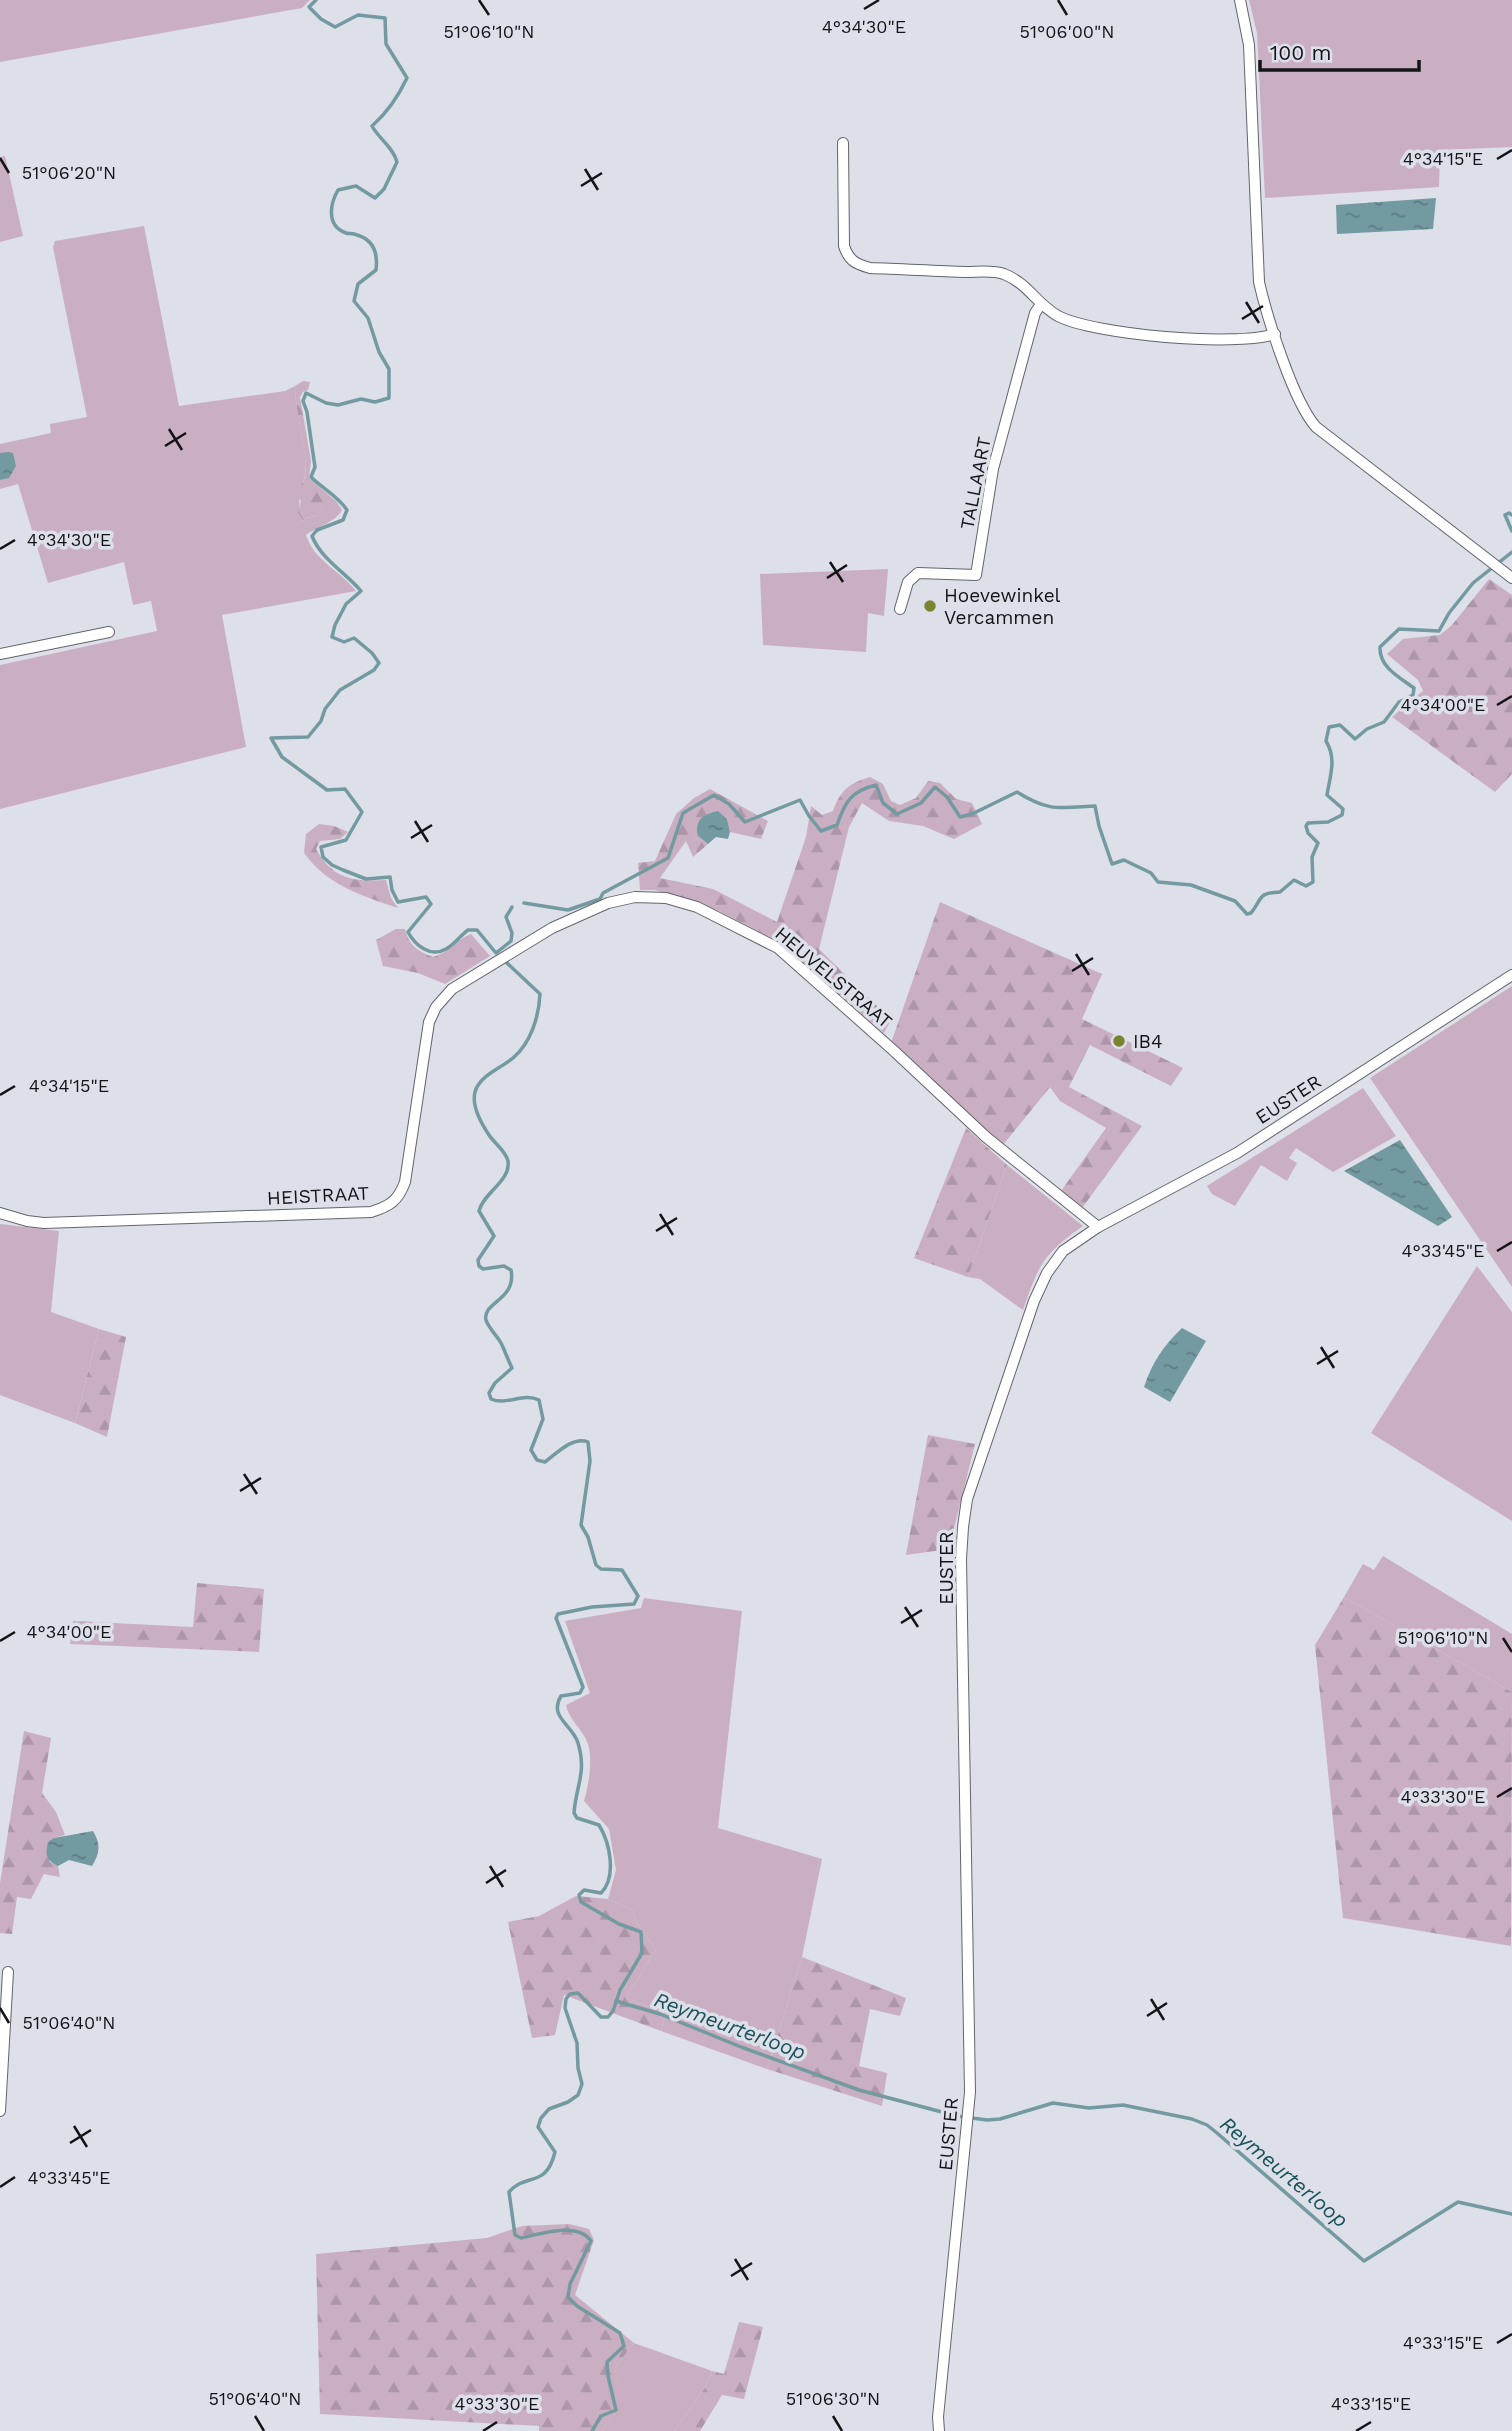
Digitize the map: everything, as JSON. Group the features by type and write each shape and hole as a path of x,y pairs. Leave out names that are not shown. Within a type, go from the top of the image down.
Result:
{"street":[{"path":"1240,0 1249,45 1257,266 1264,305 1302,407 1316,427 1512,578"},
{"path":"843,143 844,246 848,258 856,264 870,268 1001,273 1024,284 1041,304 1071,322 1093,328 1155,336 1223,339 1275,334"},
{"name":"TALLAART","path":"900,609 908,582 918,573 976,575 993,469 1035,313 1041,304"},
{"path":"0,654 109,632"},
{"name":"HEUVELSTRAAT","path":"501,958 572,919 608,903 635,898 666,898 697,907 726,920 778,948 986,1137 1098,1227"},
{"name":"HEISTRAAT","path":"0,1213 44,1223 371,1212 390,1206 400,1196 405,1182 429,1022 436,1007 452,989 501,958"},
{"name":"EUSTER","path":"939,2431 938,2417 970,2092 961,1559 963,1527 971,1487 1034,1300 1047,1273 1063,1251 1098,1227 1237,1153 1512,975"},
{"path":"0,2111 8,1972"}],"green space":[{"path":"0,0 310,0 302,8 0,62"},
{"path":"1249,0 1512,0 1512,147 1440,150 1439,187 1265,198 1257,33"},
{"path":"5,156 23,236 0,242 0,157"},
{"path":"144,226 179,406 285,391 295,386 306,470 299,500 301,516 303,521 317,516 326,502 337,502 342,510 331,521 306,535 321,559 356,591 222,615 246,747 0,809 0,665 157,631 151,601 133,605 124,562 48,583 18,484 0,489 0,444 51,433 50,424 87,417 53,247 55,241"},
{"path":"303,381 310,382 308,390 300,397 311,461 309,478 337,502 326,503 317,516 303,521 298,512 301,501 295,494 306,471 295,386"},
{"path":"888,569 884,616 868,613 866,652 763,645 760,574"},
{"path":"1489,579 1512,595 1512,774 1495,792 1392,717 1423,691 1418,680 1387,654 1403,639 1440,635 1452,625"},
{"path":"870,777 883,784 891,801 900,805 916,798 928,781 940,783 956,799 972,803 982,824 954,839 923,826 889,821 862,803 849,827 819,949 891,1020 884,1033 773,939 719,911 655,890 640,890 638,863 655,861 676,814 694,798 710,789 768,821 761,839 730,832 727,819 698,836 708,844 693,857 686,841 660,878 713,889 777,922 806,837 811,806 822,815 833,811 846,789"},
{"path":"319,824 348,832 340,839 320,841 316,849 329,867 354,879 386,880 391,898 398,908 346,888 313,864 304,853 306,834"},
{"path":"940,902 1102,974 1082,1019 1183,1068 1171,1086 1090,1045 1069,1087 1142,1126 1082,1208 1061,1191 1106,1128 1060,1101 1050,1087 1003,1145 891,1043"},
{"path":"396,929 405,929 414,947 433,957 471,934 490,956 445,984 418,973 383,966 376,940"},
{"path":"1512,986 1512,1287 1370,1078"},
{"path":"1363,1088 1396,1136 1333,1172 1296,1148 1289,1158 1297,1163 1287,1181 1261,1165 1235,1206 1212,1194 1207,1186"},
{"path":"966,1128 1007,1165 968,1277 914,1258"},
{"path":"1007,1165 1083,1226 1050,1253 1038,1271 1023,1310 980,1279 968,1277"},
{"path":"0,1224 59,1231 51,1312 99,1329 75,1423 0,1395"},
{"path":"1477,1266 1512,1312 1512,1521 1371,1433"},
{"path":"99,1329 126,1337 107,1437 75,1423"},
{"path":"928,1435 975,1444 949,1549 906,1555"},
{"path":"1383,1556 1512,1634 1512,1692 1344,1597 1363,1564 1374,1570"},
{"path":"197,1583 264,1589 259,1652 70,1644 73,1621 193,1627"},
{"path":"1344,1597 1512,1692 1511,1946 1343,1918 1315,1645"},
{"path":"644,1598 742,1611 718,1828 822,1859 802,1957 767,2069 661,2031 666,2013 626,1998 656,1950 638,1925 632,1910 608,1899 616,1870 609,1829 584,1801 590,1770 590,1753 586,1739 566,1705 590,1693 565,1621 641,1608"},
{"path":"24,1731 51,1738 42,1793 56,1812 65,1835 54,1838 49,1861 58,1866 60,1877 44,1874 31,1899 17,1897 12,1934 0,1933 0,1883"},
{"path":"576,1896 608,1899 632,1910 638,1925 656,1950 626,1998 666,2013 661,2031 564,1995 555,2035 532,2038 508,1922 539,1916"},
{"path":"802,1957 906,1998 900,2016 870,2009 859,2066 887,2073 882,2106 767,2069"},
{"path":"569,2224 589,2229 594,2240 575,2295 634,2343 615,2368 622,2406 602,2431 539,2431 539,2426 320,2414 316,2254 487,2238 522,2226"},
{"path":"739,2322 763,2327 744,2399 722,2395 700,2431 674,2431 705,2388 712,2371 724,2374"},
{"path":"634,2343 712,2371 705,2388 674,2431 602,2431 621,2406 615,2368"}],"water":[{"path":"1436,198 1433,229 1337,234 1336,205"},
{"path":"0,453 13,453 16,466 9,478 0,480"},
{"path":"718,811 727,819 730,832 728,839 716,837 708,844 698,836 697,826 704,816"},
{"path":"1400,1140 1452,1217 1438,1226 1344,1171"},
{"path":"1182,1328 1206,1341 1170,1402 1144,1387 1159,1355"},
{"path":"93,1831 98,1848 92,1866 69,1860 58,1866 51,1862 47,1854 48,1842 54,1838"}],"waterway":[{"path":"316,0 309,7 321,19 335,27 358,15 385,18 386,44 407,78 392,104 372,126 397,162 384,189 375,198 356,186 338,190 332,208 335,225 346,233 363,237 371,244 375,253 376,270 358,284 354,301 368,318 379,352 389,369 389,398 375,402 361,399 338,405 326,403 306,393 303,401 315,467 311,477 347,510 343,520 317,530 312,536 328,559 361,591 346,604 332,637 344,642 354,638 372,653 379,663 374,670 340,690 308,737 271,738 282,757 327,790 345,789 362,812 346,840 321,847 323,857 332,865 366,879 390,877 398,902 426,897 431,904 408,932 424,949 434,952 446,949 468,930 477,930 496,953 511,941 512,933 506,917 512,907"},
{"path":"1512,515 1505,515 1512,531"},
{"path":"524,903 568,910 600,899 603,893 668,858 683,813 714,795 729,804 745,822 800,800 821,831 837,825 846,804 855,794 876,785 883,803 897,814 921,803 935,787 947,797 960,817 1017,792 1046,806 1095,806 1112,864 1124,860 1151,873 1158,882 1191,885 1235,901 1247,914 1251,913 1264,895 1280,892 1294,880 1306,886 1313,882 1312,857 1318,843 1308,833 1306,826 1308,823 1328,822 1342,815 1343,809 1327,795 1332,768 1326,741 1329,727 1340,725 1355,739 1367,729 1384,722 1399,702 1413,695 1414,688 1386,666 1380,647 1399,629 1439,631 1449,613 1473,583 1512,552"},
{"path":"507,963 540,994 536,1020 525,1045 513,1058 483,1079 476,1089 474,1100 480,1119 508,1161 505,1175 479,1211 494,1236 478,1260 479,1266 483,1269 504,1266 511,1270 509,1288 489,1309 486,1320 501,1343 512,1368 495,1383 489,1393 491,1399 497,1401 527,1397 539,1400 543,1419 531,1450 537,1460 545,1462 571,1443 588,1442 590,1461 581,1525 588,1537 596,1565 601,1569 622,1570 638,1596 634,1604 592,1607 558,1614 556,1618 583,1687 580,1693 561,1696 557,1710 575,1737 580,1753 581,1771 574,1813 577,1818 599,1825 609,1850 610,1869 606,1886 601,1893 584,1890 579,1895 581,1902 619,1924 641,1932 642,1953 608,2017 601,2017 578,1993 570,1994 566,1999 565,2008 577,2043 582,2084 578,2095 549,2109 541,2118 538,2127 555,2152 551,2164 541,2176 515,2186 509,2192 515,2235 521,2238 568,2230 585,2235 591,2241 570,2284 568,2297 577,2306 620,2333 624,2346 607,2362 616,2410 601,2416 592,2431"},
{"name":"Reymeurterloop","path":"616,2001 660,2014 859,2090 957,2116 1000,2119 1053,2103 1089,2108 1123,2105 1192,2119 1217,2133 1364,2261 1458,2202 1512,2214"}],"place":[{"name":"Hoevewinkel Vercammen","path":"930,606"},
{"name":"IB4","path":"1119,1041"}]}
